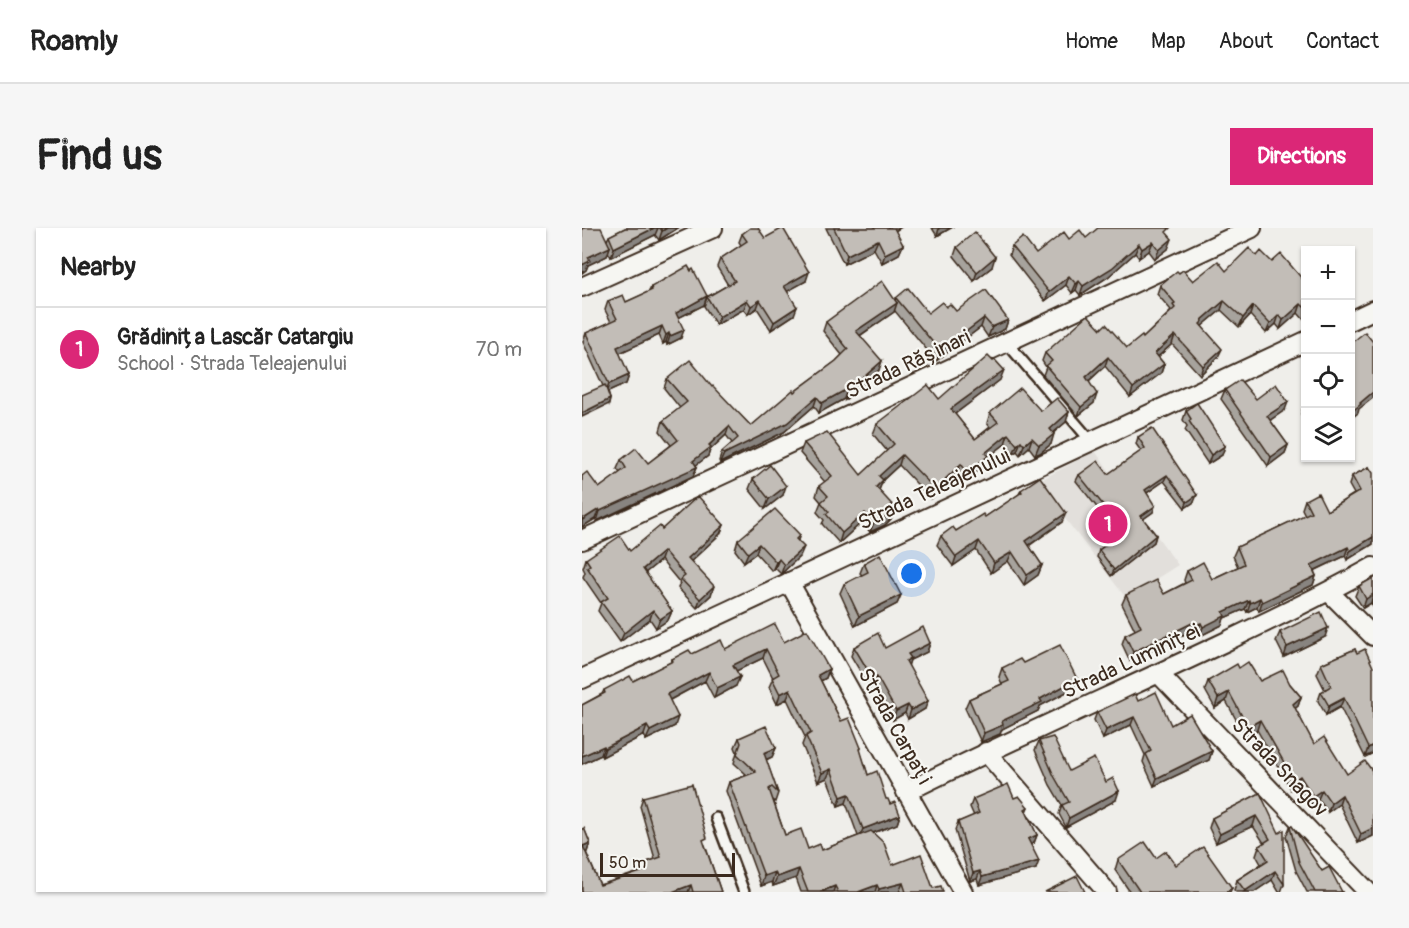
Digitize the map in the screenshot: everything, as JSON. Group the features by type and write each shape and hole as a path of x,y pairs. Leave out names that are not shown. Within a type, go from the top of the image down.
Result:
{"street":[{"path":"582,287 713,228"},
{"name":"Strada Rășinari","path":"582,540 1252,228"},
{"path":"1355,319 1373,310"},
{"name":"Strada Teleajenului","path":"582,679 1301,343"},
{"name":"Strada Luminiței","path":"906,792 986,752 1159,674 1329,592 1373,567"},
{"name":"Strada Carpați","path":"789,582 963,892"},
{"path":"1329,592 1373,636"},
{"name":"Strada Snagov","path":"1159,674 1368,892"},
{"path":"986,752 1107,892"}],"lane":[{"path":"1007,343 1090,440"},
{"path":"716,818 744,892"}],"shaded area":[{"path":"1095,451 1178,565 1126,598 1037,482"}],"building":[{"path":"582,228 601,228 610,247 588,257 590,261 582,265"},
{"path":"625,228 654,228 614,248 609,236"},
{"path":"750,228 758,228 765,238 783,228 809,272 784,286 797,307 774,322 760,300 751,306 747,300 719,317 707,297 735,281 720,259 747,241 742,234"},
{"path":"834,228 894,228 903,245 885,254 878,240 847,255"},
{"path":"1098,228 1170,228 1166,232 1172,239 1159,250 1153,242 1142,249 1139,244 1112,268 1083,286 1079,281 1076,284 1069,276 1049,292 1012,246 1023,237 1036,254 1064,232 1069,239 1080,230 1086,238"},
{"path":"975,232 995,257 977,272 957,247"},
{"path":"1249,248 1257,256 1261,251 1272,262 1281,254 1301,277 1301,304 1283,320 1279,315 1270,324 1253,306 1243,318 1224,301 1200,324 1222,349 1203,366 1175,335 1155,353 1164,364 1133,388 1108,357 1086,377 1097,394 1081,407 1046,366 1052,361 1045,353 1088,315 1101,329 1106,324 1127,348 1142,336 1143,338 1175,308 1173,305 1175,303 1160,285 1177,271 1179,273 1183,270 1193,281 1218,261 1226,271"},
{"path":"688,266 691,271 693,269 707,296 676,313 684,330 670,336 669,333 666,335 662,326 617,347 629,375 609,384 586,333 617,319 608,301 623,295 626,302 652,290 651,287"},
{"path":"882,281 897,303 856,331 882,361 848,391 847,389 822,403 817,397 787,423 724,454 722,452 738,438 729,426 709,445 711,447 693,461 697,467 600,511 599,509 582,520 582,476 587,472 599,488 626,468 621,460 636,448 648,463 678,440 663,421 687,402 667,379 690,360 712,387 751,426 793,390 794,392 836,361 848,349 826,322"},
{"path":"908,288 928,313 942,302 946,307 950,304 956,311 986,290 1008,320 992,327 984,318 940,351 896,298"},
{"path":"1365,332 1373,342 1373,392 1355,409 1355,354 1355,340"},
{"path":"988,356 1004,370 951,409 975,439 998,422 990,413 1020,388 1041,411 1057,398 1069,412 1050,429 1054,434 1039,445 1032,438 1024,445 1021,441 1017,445 1008,434 985,453 988,456 967,472 961,464 935,489 902,455 879,476 883,480 876,487 896,509 874,522 865,513 842,533 826,514 829,512 821,502 828,496 819,486 832,476 804,443 827,432 861,475 894,444 877,424 928,385 939,399"},
{"path":"1240,380 1256,399 1276,384 1288,402 1267,416 1288,445 1271,457 1225,390"},
{"path":"605,385 610,399 582,413 582,395"},
{"path":"1197,403 1225,446 1211,455 1189,421 1191,419 1186,411"},
{"path":"1152,428 1197,495 1187,502 1167,475 1145,490 1155,506 1141,516 1156,535 1114,570 1099,550 1124,531 1079,475 1098,461 1108,474 1145,448 1138,437"},
{"path":"770,465 786,486 769,499 753,479"},
{"path":"1369,467 1373,473 1373,537 1350,551 1348,547 1311,565 1316,576 1262,602 1260,598 1250,603 1249,600 1223,612 1225,616 1203,627 1201,623 1195,625 1194,622 1133,652 1125,635 1141,627 1126,595 1156,580 1164,594 1192,580 1187,571 1203,562 1212,579 1244,564 1237,547 1311,512 1305,500 1318,493 1327,511 1360,491 1352,476"},
{"path":"1040,477 1066,513 1026,541 1042,565 1027,575 1012,552 994,563 979,541 956,557 941,536 953,527 956,531 983,514 985,517"},
{"path":"698,496 724,525 688,558 714,586 700,599 681,579 685,576 664,551 643,569 672,611 660,619 653,610 624,633 601,602 608,598 587,567 590,565 586,559 620,536 630,551 660,526 662,529"},
{"path":"775,509 800,535 796,539 804,547 784,565 779,559 776,562 759,544 748,553 738,540"},
{"path":"880,554 901,595 859,616 844,584 868,572 864,563"},
{"path":"1373,578 1373,594 1366,599 1359,586"},
{"path":"1321,612 1328,628 1287,647 1280,632"},
{"path":"775,624 784,642 807,630 829,669 818,675 841,721 849,718 861,748 868,775 877,771 886,799 890,804 895,802 900,815 863,829 849,794 841,797 831,769 822,773 806,736 811,733 790,689 780,694 772,678 779,674 766,649 733,665 740,677 717,688 709,672 667,694 678,717 650,731 647,726 605,748 604,746 582,756 582,705 630,676 633,681 673,661 672,659 689,650 692,654 721,640 725,649"},
{"path":"923,627 930,643 908,654 911,658 906,661 928,701 911,710 908,705 896,711 877,677 873,679 854,647 878,633 885,648"},
{"path":"1060,645 1077,679 1040,699 1042,702 1002,721 1003,725 984,733 969,699 1009,681 1002,668 1020,659 1023,663"},
{"path":"1355,649 1357,653 1365,649 1373,667 1373,745 1368,748 1344,698 1329,706 1321,692 1331,686 1321,664"},
{"path":"1248,662 1260,681 1283,670 1290,684 1301,697 1293,704 1314,744 1324,737 1347,774 1365,761 1373,772 1373,828 1361,834 1342,795 1331,803 1322,790 1313,796 1300,776 1294,780 1260,720 1248,727 1229,692 1218,698 1208,681 1237,664 1239,668"},
{"path":"1156,692 1171,725 1190,714 1212,751 1157,778 1146,754 1151,751 1134,717 1106,730 1097,712 1135,694 1138,701"},
{"path":"766,726 776,748 764,753 778,793 772,787 769,789 785,835 801,829 808,849 820,844 822,850 871,831 884,843 892,865 921,854 933,888 941,886 943,892 906,892 903,883 879,889 877,885 858,892 838,892 835,886 820,892 808,892 799,869 777,877 775,872 764,876 729,782 756,772 737,754 741,743 739,738"},
{"path":"1053,737 1069,771 1094,758 1106,782 1113,778 1119,791 1069,818 1062,805 1069,802 1054,776 1039,741"},
{"path":"692,784 707,838 703,840 721,892 693,892 691,885 672,892 582,892 582,829 584,828 590,843 583,846 600,885 641,872 639,865 661,857 643,797"},
{"path":"1008,784 1014,798 1019,796 1028,807 1025,809 1037,835 1028,839 1039,861 982,877 980,871 973,873 958,822 979,813 973,799"},
{"path":"1260,793 1279,833 1284,830 1284,884 1275,871 1245,891 1237,880 1268,860 1259,846 1270,839 1256,816 1220,834 1212,818"},
{"path":"1292,826 1322,871 1329,867 1342,892 1315,892 1299,862 1290,827"},
{"path":"1145,842 1156,858 1166,851 1176,865 1203,847 1232,888 1226,892 1140,892 1118,860"},
{"path":"1077,876 1085,892 1045,892"}],"place":[{"name":"Grădinița Lascăr Catargiu","path":"1108,524"}]}
